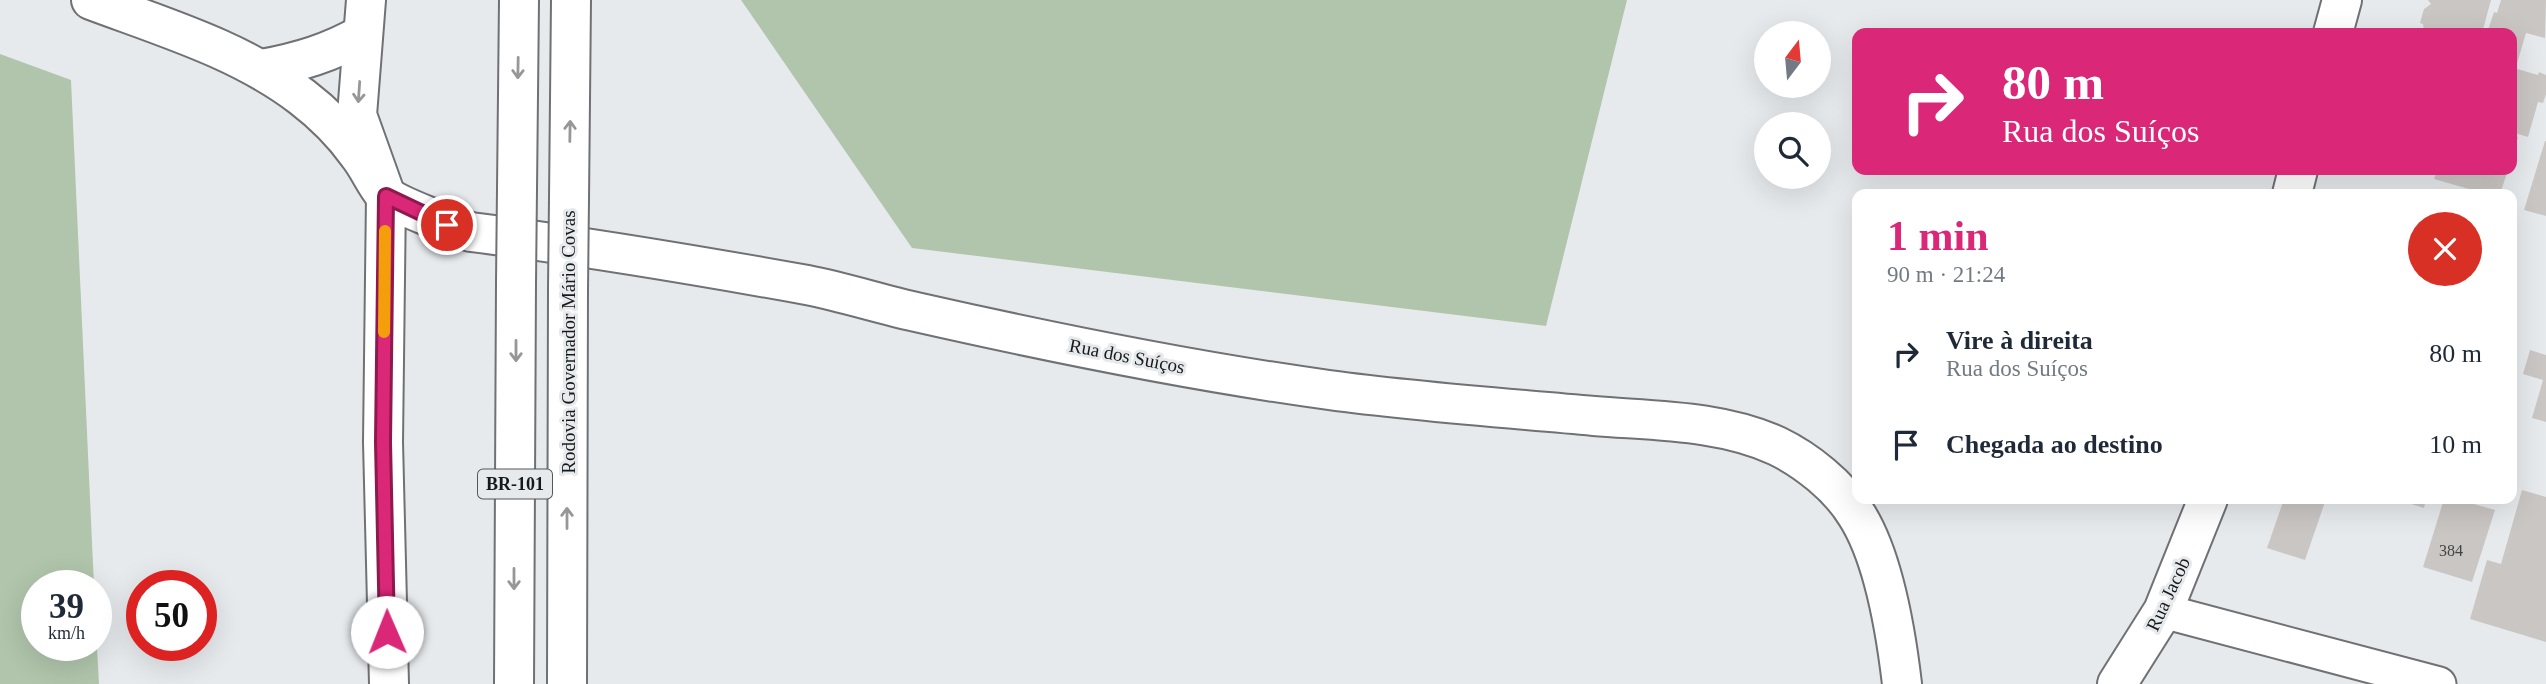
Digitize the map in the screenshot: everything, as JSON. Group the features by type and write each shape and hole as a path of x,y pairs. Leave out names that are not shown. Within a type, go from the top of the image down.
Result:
{"main road":[{"path":"91,0 183,35 261,69 303,98 331,124 358,152 386,196"},
{"name":"BR-101","path":"514,684 519,0"},
{"name":"Rodovia Governador Mário Covas","path":"566,684 571,0"},
{"path":"2334,28 2342,0"},
{"path":"261,69 303,61 337,48 364,17"},
{"path":"364,17 357,115 386,196 383,442 389,684"},
{"name":"Rua dos Suíços","path":"386,196 447,225 471,232 810,286 915,312 1163,364 1330,390 1685,423 1743,434 1777,446 1802,461 1838,490 1857,514 1874,552 1890,611 1902,684"},
{"name":"Rua Jacob","path":"2117,684 2163,611 2206,504"}],"street":[{"path":"2163,611 2438,684"}],"green space":[{"path":"741,0 1627,0 1546,326 912,248"},
{"path":"0,54 71,80 93,570 21,570 21,661 98,661 99,684 0,684"}],"building":[{"path":"2428,0 2491,0 2483,28 2424,28 2420,23 2424,9 2431,4"},
{"path":"2501,0 2546,0 2545,38 2526,33 2517,64 2517,28 2489,28 2494,12 2497,13"},
{"path":"2517,69 2546,75 2546,94 2543,103 2538,102 2528,137 2517,134"},
{"path":"2546,141 2546,216 2524,210"},
{"path":"2435,175 2506,175 2502,189 2469,189 2434,179"},
{"path":"2530,350 2546,355 2546,422 2532,418 2543,380 2523,374"},
{"path":"2522,490 2546,497 2546,642 2470,619 2487,560 2501,564"},
{"path":"2282,504 2324,504 2305,560 2267,548"},
{"path":"2442,504 2474,504 2495,510 2472,582 2423,567"}],"slow traffic":[{"path":"384,332 385,231"}],"route":[{"path":"387,632 383,442 386,196 447,225"}]}
